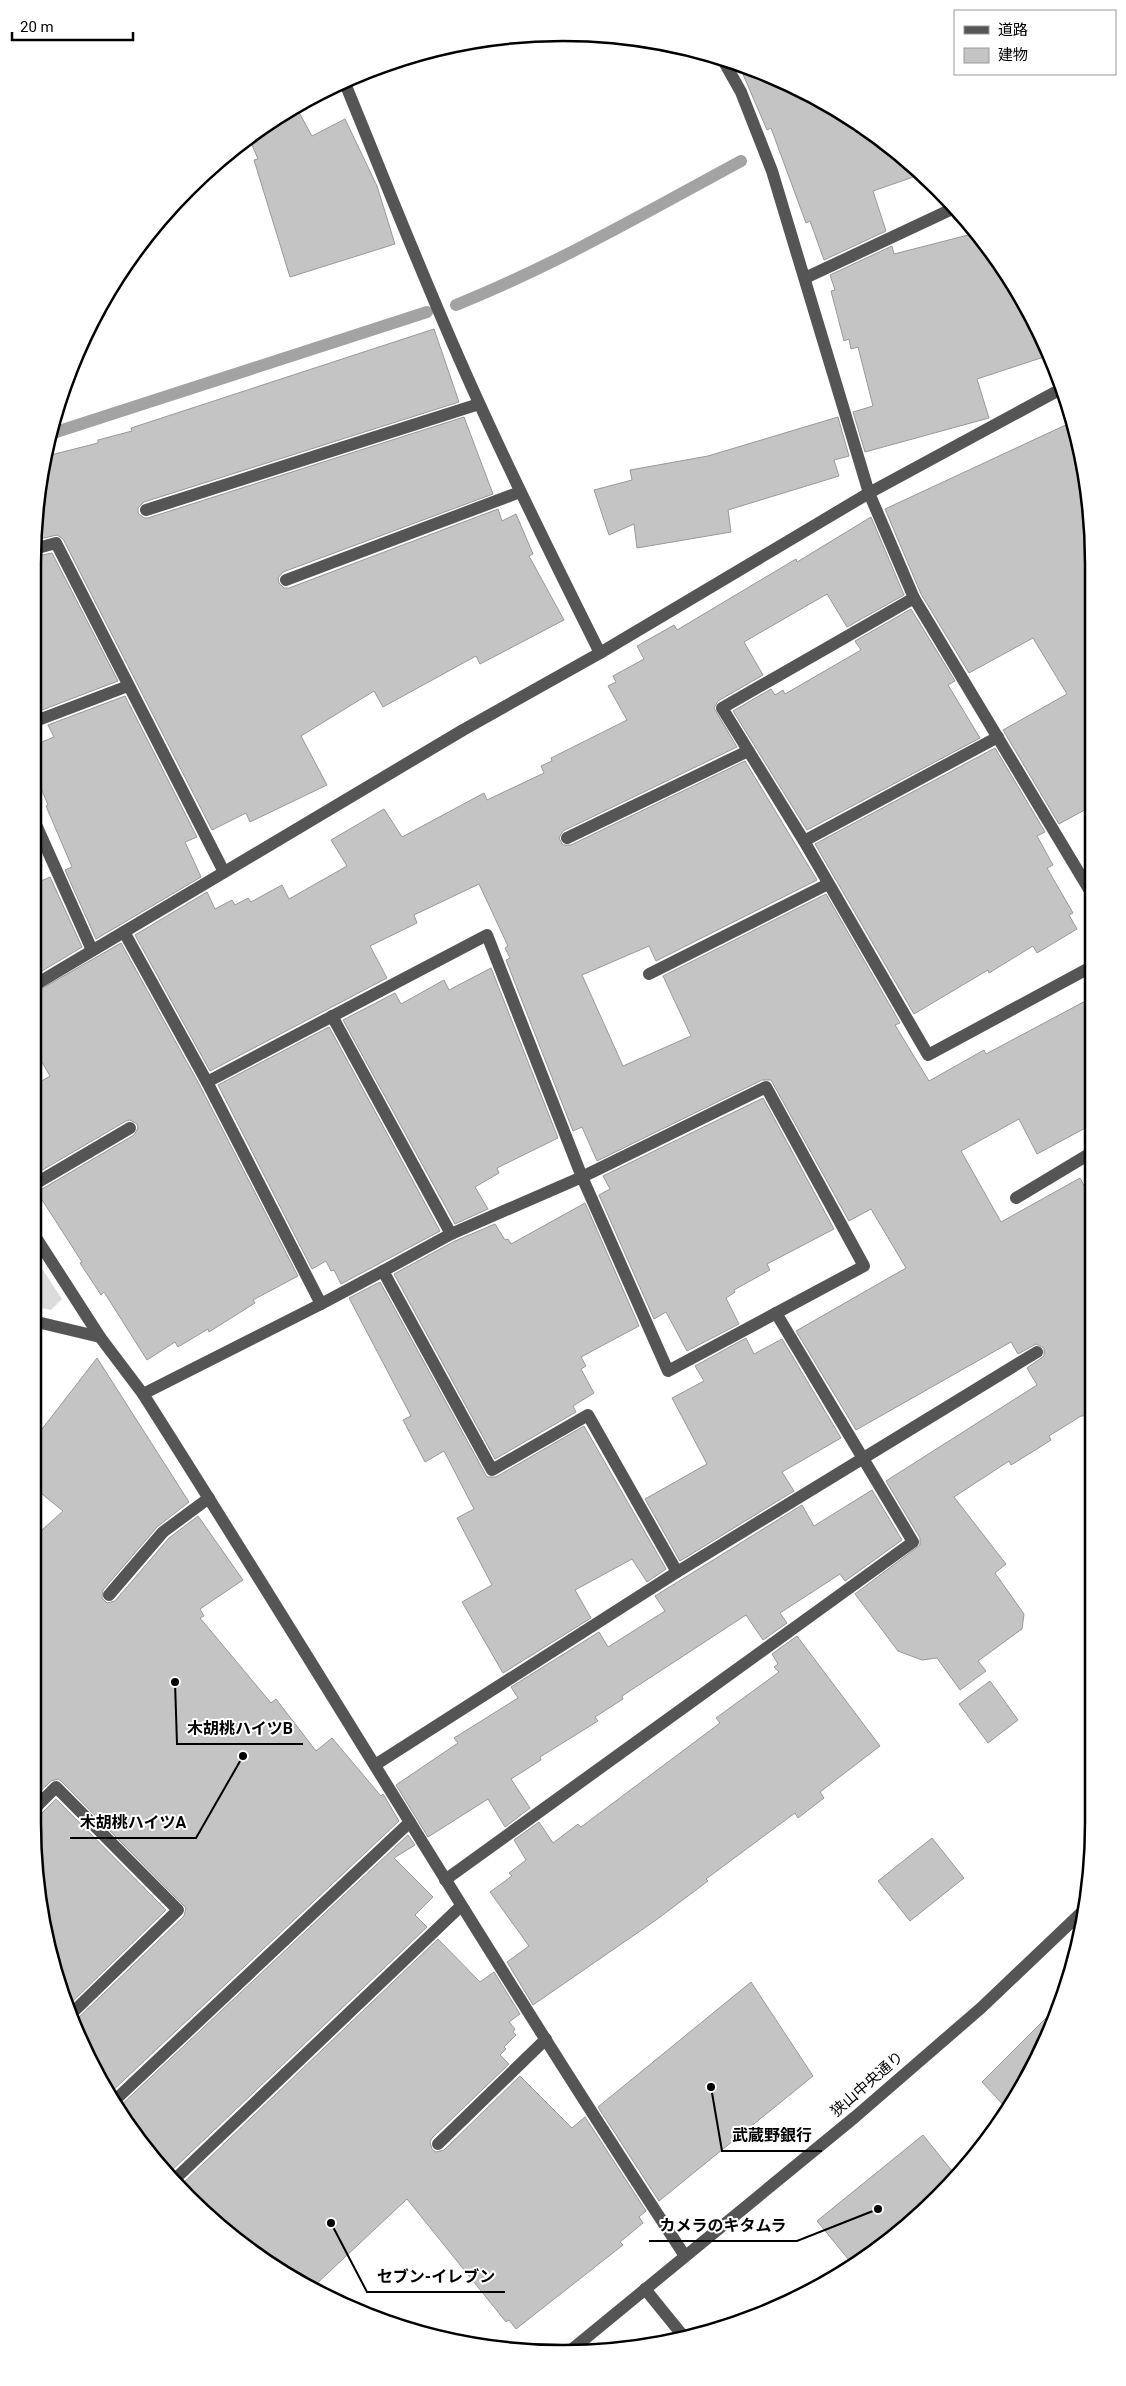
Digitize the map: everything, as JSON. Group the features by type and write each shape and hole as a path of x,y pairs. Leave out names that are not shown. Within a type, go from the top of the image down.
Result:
{"street":[{"path":"727,68 741,92 772,171 869,493 914,598 1085,883"},
{"path":"347,88 414,255 479,404 520,492 600,653"},
{"path":"805,278 948,211"},
{"path":"41,981 462,730 600,653 869,493 1056,391"},
{"path":"146,510 479,404"},
{"path":"286,580 520,492"},
{"path":"41,547 56,543 224,872"},
{"path":"914,598 722,708 804,841 928,1055 1085,970"},
{"path":"41,719 128,686"},
{"path":"804,841 998,737"},
{"path":"568,838 748,751"},
{"path":"41,838 92,950"},
{"path":"650,974 828,884"},
{"path":"124,932 207,1082 321,1304"},
{"path":"142,1394 321,1304 451,1234 582,1177 766,1087 864,1266 668,1371 582,1177 488,935 207,1082"},
{"path":"332,1016 451,1234"},
{"path":"41,1180 130,1128"},
{"path":"1016,1198 1085,1157"},
{"path":"41,1247 100,1336 142,1394 209,1498 461,1906 685,2256"},
{"path":"383,1271 492,1470 588,1415 677,1572"},
{"path":"445,1880 913,1542 776,1313"},
{"path":"41,1323 100,1336"},
{"path":"375,1765 677,1572 1036,1352"},
{"path":"109,1595 163,1532 209,1498"},
{"path":"41,1801 56,1787 178,1910 76,2009"},
{"path":"119,2097 410,1822"},
{"path":"179,2175 461,1906"},
{"name":"狭山中央通り","path":"578,2345 856,2117 981,2008 1076,1917"},
{"path":"438,2144 546,2039"},
{"path":"645,2290 679,2332"}],"shaded area":[{"path":"41,1267 62,1299 51,1310 41,1308"}],"building":[{"path":"743,73 794,95 824,111 881,149 913,177 873,191 886,231 824,260 810,221 806,223 771,128 767,130"},
{"path":"299,113 312,136 345,119 377,186 395,244 290,277 254,160 258,159 252,145"},
{"path":"968,235 997,273 1015,302 1043,357 977,379 989,418 865,452 853,412 873,406 858,347 851,349 849,339 844,341 831,291 835,290 830,275 892,246 894,254"},
{"path":"434,329 459,402 144,502 138,508 138,513 144,518 148,518 464,417 493,494 283,572 278,578 279,583 284,588 289,588 498,509 502,521 516,514 533,554 529,556 564,620 480,664 476,656 383,707 374,691 301,736 327,785 250,822 246,813 212,830 63,539 57,535 42,538 53,455 98,443 98,440 132,431 131,428"},
{"path":"838,417 849,456 834,460 839,476 728,510 731,532 637,548 634,524 609,535 594,490 632,480 630,470 708,456"},
{"path":"1066,425 1075,461 1084,529 1085,810 1059,824 1003,730 1067,694 1033,638 969,673 921,594 885,509"},
{"path":"871,517 904,595 847,627 827,594 744,642 763,675 718,701 714,708 737,747 563,831 559,838 563,845 571,845 745,761 817,880 656,961 649,946 582,975 623,1066 691,1036 663,976 826,894 900,1023 895,1025 929,1081 984,1050 986,1054 1085,1001 1085,1128 1037,1154 1019,1119 961,1151 1001,1222 1080,1178 1085,1187 1085,1416 1081,1416 1049,1436 1051,1440 1037,1449 1011,1465 1009,1461 954,1497 1006,1564 995,1573 1024,1614 1022,1629 978,1661 986,1671 960,1690 937,1658 922,1660 898,1651 855,1594 920,1545 920,1538 886,1481 1037,1385 1027,1368 1044,1356 1044,1348 1036,1344 1018,1354 1011,1342 856,1430 796,1331 906,1268 871,1209 849,1221 771,1080 762,1080 597,1161 582,1127 573,1131 506,960 510,958 505,948 508,946 479,884 414,915 417,923 370,946 387,978 210,1071 135,935 207,892 215,909 232,900 235,905 248,898 251,902 282,885 289,899 347,866 331,840 384,809 402,837 484,793 487,800 544,773 541,766 552,761 551,758 627,720 608,686 616,682 613,676 644,659 637,646 674,625 677,630 796,559 797,562"},
{"path":"52,553 118,681 42,710 41,708 41,555"},
{"path":"911,609 955,681 948,685 980,738 807,830 733,711 771,689 775,695 783,690 785,694 861,650 855,641"},
{"path":"125,696 197,837 185,842 201,877 96,939 65,870 72,867 46,806 48,805 41,788 41,742 54,737 48,725"},
{"path":"995,748 1045,832 1037,836 1053,865 1047,868 1073,913 1069,915 1077,929 1037,953 1033,946 989,973 988,970 914,1014 815,844"},
{"path":"50,877 82,947 41,972 41,881"},
{"path":"121,943 200,1086 298,1276 253,1300 255,1303 209,1332 208,1329 178,1347 175,1342 147,1360 104,1292 101,1295 80,1263 82,1262 41,1198 41,1190 134,1135 138,1128 137,1124 130,1120 126,1121 41,1171 41,1082 50,1076 41,1060 41,989"},
{"path":"491,968 558,1138 497,1168 499,1173 475,1187 488,1209 455,1224 343,1020 395,993 401,1004 444,980 449,990"},
{"path":"329,1027 440,1231 341,1284 334,1270 331,1271 326,1261 312,1269 218,1085"},
{"path":"763,1098 834,1229 767,1264 770,1270 734,1290 735,1292 726,1298 739,1324 687,1351 666,1312 654,1319 599,1195 610,1189 603,1176"},
{"path":"585,1203 639,1326 581,1357 586,1366 581,1369 594,1393 573,1406 576,1412 495,1459 394,1274 455,1241 495,1224 505,1240 508,1239 511,1244"},
{"path":"380,1282 487,1477 496,1477 584,1426 666,1569 647,1582 632,1559 575,1590 591,1618 503,1673 462,1602 492,1585 457,1518 474,1509 444,1451 425,1462 403,1420 411,1416 349,1298"},
{"path":"746,1338 754,1354 782,1339 841,1438 782,1472 794,1491 680,1561 645,1499 707,1464 672,1398 704,1381 695,1366"},
{"path":"97,1358 189,1502 157,1527 103,1590 102,1598 107,1603 115,1601 169,1538 198,1516 243,1580 200,1609 204,1616 200,1618 271,1703 276,1699 316,1751 332,1738 381,1796 383,1794 399,1821 114,2089 95,2054 79,2017 184,1916 186,1908 61,1781 58,1779 51,1781 41,1790 41,1531 63,1511 41,1493 41,1430"},
{"path":"872,1490 902,1540 845,1581 840,1574 780,1613 787,1623 763,1640 746,1615 622,1696 623,1699 595,1717 598,1721 540,1757 541,1760 511,1779 530,1808 505,1827 488,1799 428,1837 396,1785 458,1743 454,1738 518,1698 511,1687 599,1632 608,1647 665,1611 655,1596 802,1505 814,1526"},
{"path":"797,1636 880,1746 820,1792 824,1798 798,1818 795,1813 706,1879 708,1881 656,1920 533,2005 507,1962 529,1946 490,1892 512,1876 509,1873 526,1860 514,1840 539,1822 553,1843 578,1824 581,1827 720,1723 716,1718 779,1672 774,1667 778,1664 772,1654"},
{"path":"990,1681 1018,1720 988,1743 959,1704"},
{"path":"56,1799 166,1910 73,2001 51,1925 42,1857 41,1814"},
{"path":"408,1835 415,1845 394,1858 433,1897 415,1915 427,1927 173,2169 149,2141 123,2103"},
{"path":"932,1838 964,1878 910,1921 878,1881"},
{"path":"438,1939 480,1982 494,1972 520,2014 509,2022 515,2029 513,2032 516,2035 504,2047 506,2049 500,2055 509,2064 432,2138 430,2142 432,2149 436,2152 444,2150 520,2076 572,2128 585,2117 646,2211 639,2217 643,2223 620,2242 623,2245 516,2329 509,2320 506,2322 407,2199 317,2283 273,2257 245,2237 185,2182"},
{"path":"751,1982 813,2076 659,2201 598,2107"},
{"path":"1047,2017 1031,2054 1003,2104 982,2082"},
{"path":"923,2135 952,2171 907,2215 881,2237 849,2260 817,2221"}],"waterway":[{"path":"456,305 565,255 741,161"},
{"path":"58,431 427,312"}],"place":[{"name":"木胡桃ハイツB","path":"175,1682"},
{"name":"木胡桃ハイツA","path":"243,1756"},
{"name":"武蔵野銀行","path":"711,2087"},
{"name":"カメラのキタムラ","path":"878,2209"},
{"name":"セブン-イレブン","path":"331,2223"}]}
